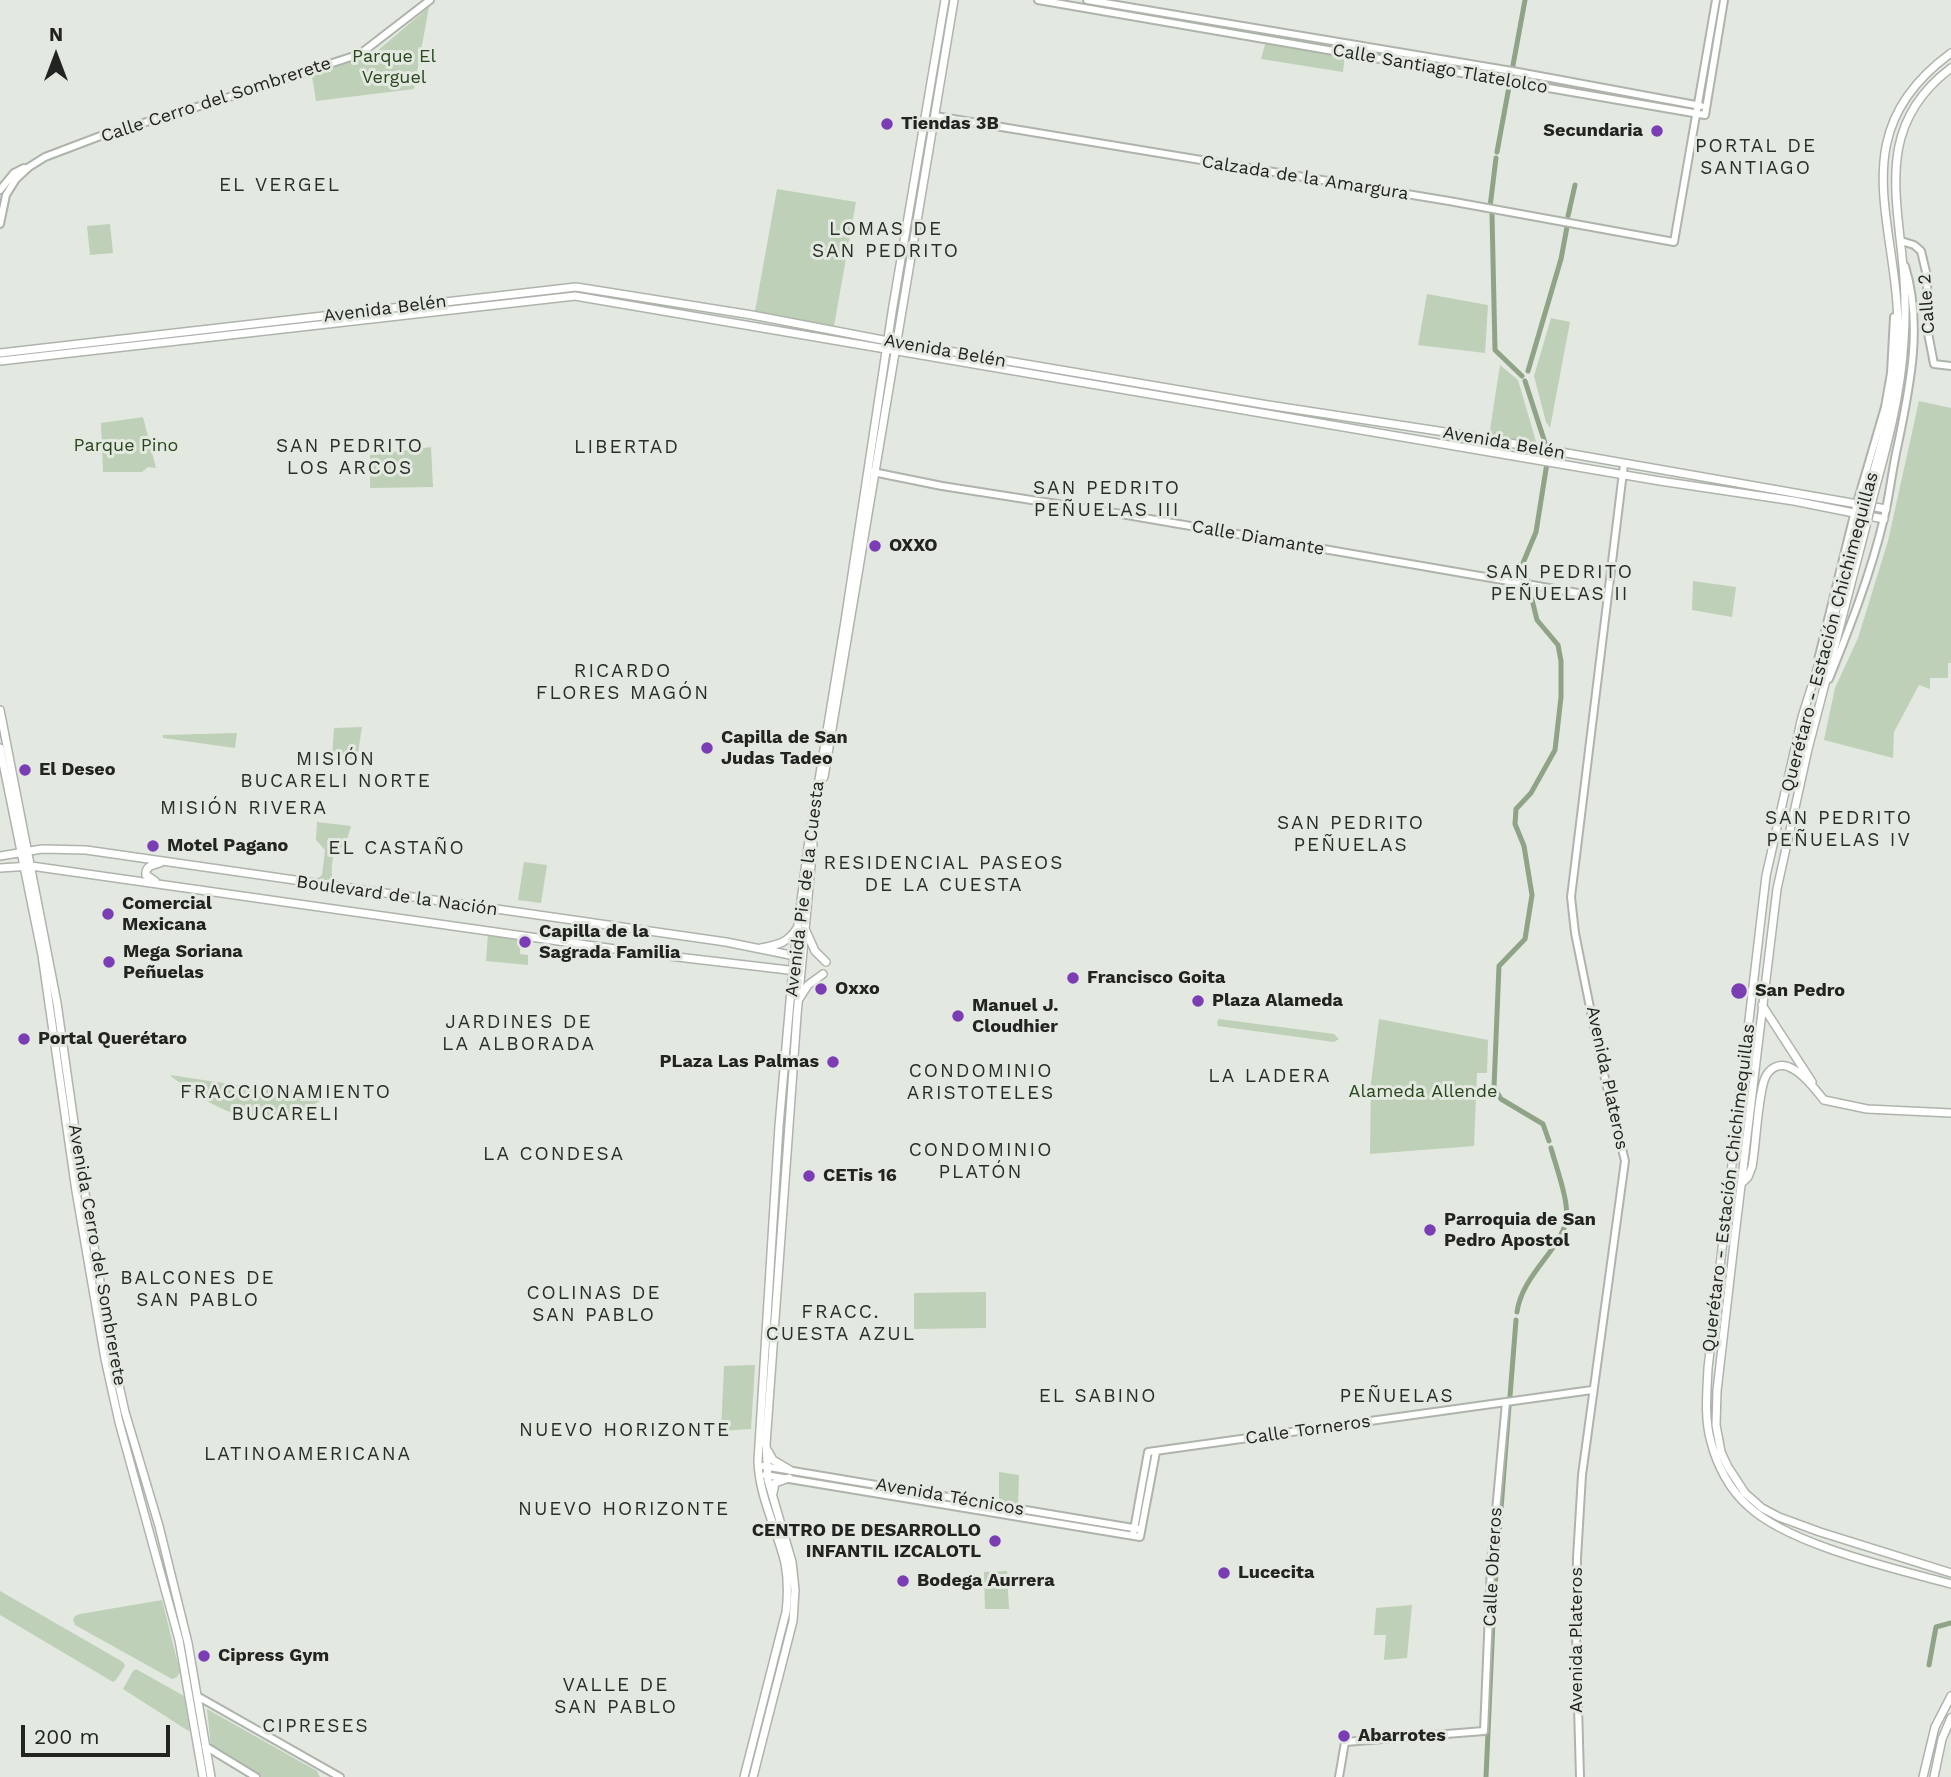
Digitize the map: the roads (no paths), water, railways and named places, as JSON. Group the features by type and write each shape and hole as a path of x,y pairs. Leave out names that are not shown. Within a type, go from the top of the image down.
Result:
{"main road":[{"name":"Avenida Pie de la Cuesta","path":"798,957 806,931 816,826 872,472 887,345 945,0"},
{"name":"Avenida Pie de la Cuesta","path":"744,1777 788,1596 785,1564 762,1470 772,1219 808,847 872,472 897,347 954,0"},
{"name":"Querétaro - Estación Chichimequillas","path":"1951,53 1917,82 1900,105 1891,126 1884,160 1884,206 1888,245 1894,264 1898,312 1897,364 1887,424 1777,889 1716,1412 1718,1442 1728,1468 1745,1493 1762,1508 1779,1517 1951,1573"},
{"name":"Querétaro - Estación Chichimequillas","path":"1870,497 1893,424 1903,364 1903,260 1895,187 1899,148 1911,114 1939,77 1951,68"},
{"name":"Avenida Belén","path":"0,354 568,287 752,315 897,347 1622,474 1856,508 1886,509"},
{"name":"Avenida Belén","path":"0,360 566,295 887,345"},
{"name":"Avenida Belén","path":"897,347 1458,433 1856,508 1884,519"},
{"name":"Querétaro - Estación Chichimequillas","path":"1864,521 1802,717 1766,876 1708,1368 1706,1412 1710,1440 1719,1466 1731,1487 1748,1506 1791,1534 1816,1544 1951,1584"},
{"path":"0,710 24,852"},
{"path":"0,748 24,852"},
{"name":"Boulevard de la Nación","path":"0,856 42,849 74,849 726,942 798,957"},
{"name":"Avenida Cerro del Sombrerete","path":"24,852 58,1006 96,1263 120,1388 163,1542 199,1697 211,1777"},
{"path":"162,884 148,878 145,872 149,866 164,862"},
{"name":"Boulevard de la Nación","path":"0,867 28,866 797,971"},
{"name":"Avenida Cerro del Sombrerete","path":"28,866 76,1191 105,1359 179,1640 203,1777"},
{"path":"753,949 781,944 792,936 799,926"},
{"path":"806,931 815,951 827,962"},
{"path":"718,962 764,965 769,962 767,954 753,949"},
{"name":"Avenida Pie de la Cuesta","path":"753,1777 793,1621 795,1590 792,1562 762,1470 799,1000 797,971"},
{"path":"799,1000 808,985 823,974"},
{"path":"1762,1005 1825,1100"},
{"path":"1731,1170 1735,1178 1742,1183 1748,1177 1752,1167 1762,1087 1772,1069 1779,1065 1796,1070 1825,1100 1867,1109 1951,1113"},
{"path":"766,1444 773,1460 790,1474 775,1483 773,1501"},
{"path":"1923,1777 1927,1754 1940,1716 1951,1696"},
{"path":"1934,1777 1939,1748 1950,1721"}],"street":[{"name":"Calle Cerro del Sombrerete","path":"0,190 14,173 68,147 359,54 430,0"},
{"name":"Calle Santiago Tlatelolco","path":"1038,0 1696,114"},
{"name":"Calle Santiago Tlatelolco","path":"1087,0 1518,72 1703,109"},
{"path":"1703,109 1716,0"},
{"path":"1696,114 1703,109 1724,0"},
{"name":"Calzada de la Amargura","path":"935,116 1449,201 1674,242 1696,114"},
{"name":"Calle Cerro del Sombrerete","path":"0,224 6,195 16,179 29,167"},
{"name":"Calle 2","path":"1900,241 1914,244 1921,251 1927,276 1928,333 1934,364 1951,366"},
{"path":"1818,663 1818,652 1885,407 1891,373 1894,316 1888,245"},
{"path":"1824,690 1864,585 1884,519 1910,384 1913,302 1903,260"},
{"name":"Avenida Plateros","path":"1580,1777 1576,1634 1582,1471 1625,1161 1601,1062 1575,933 1571,897 1597,702 1624,464"},
{"name":"Calle Diamante","path":"872,472 969,491 1121,514 1607,598"},
{"name":"Calle Torneros","path":"1138,1532 1152,1452 1592,1390"},
{"name":"Calle Obreros","path":"1339,1777 1345,1742 1485,1731 1492,1565 1506,1402"},
{"path":"129,1458 138,1455"},
{"name":"Avenida Técnicos","path":"762,1470 1138,1532"},
{"path":"199,1697 340,1777"},
{"path":"205,1746 256,1777"},
{"path":"319,1765 324,1777"}],"waterway":[{"path":"1497,152 1525,0"},
{"path":"1490,207 1496,158"},
{"path":"1568,216 1575,185"},
{"path":"1492,214 1495,350 1522,376"},
{"path":"1528,371 1561,259 1567,227"},
{"path":"1525,381 1547,449"},
{"path":"1547,463 1536,532 1523,563 1537,620 1558,645 1561,697 1555,750 1531,793 1516,809 1515,824 1524,846 1532,895 1525,939 1499,966 1494,1087 1501,1099 1543,1124 1549,1141"},
{"path":"1517,1312 1526,1287 1556,1244 1566,1222 1564,1195 1551,1148"},
{"path":"1510,1396 1516,1320"},
{"path":"1486,1777 1494,1599 1509,1406"},
{"path":"1929,1665 1936,1627 1951,1623"}],"place":[{"name":"Tiendas 3B","path":"887,124"},
{"name":"Secundaria","path":"1657,131"},
{"name":"OXXO","path":"875,546"},
{"name":"Capilla de San Judas Tadeo","path":"707,748"},
{"name":"El Deseo","path":"25,770"},
{"name":"Motel Pagano","path":"153,846"},
{"name":"Comercial Mexicana","path":"108,914"},
{"name":"Capilla de la Sagrada Familia","path":"525,942"},
{"name":"Mega Soriana Peñuelas","path":"109,962"},
{"name":"Francisco Goita","path":"1073,978"},
{"name":"Oxxo","path":"821,989"},
{"name":"San Pedro","path":"1739,991"},
{"name":"Plaza Alameda","path":"1198,1001"},
{"name":"Manuel J. Cloudhier","path":"958,1016"},
{"name":"Portal Querétaro","path":"24,1039"},
{"name":"PLaza Las Palmas","path":"833,1062"},
{"name":"CETis 16","path":"809,1176"},
{"name":"Parroquia de San Pedro Apostol","path":"1430,1230"},
{"name":"CENTRO DE DESARROLLO INFANTIL IZCALOTL","path":"995,1541"},
{"name":"Lucecita","path":"1224,1573"},
{"name":"Bodega Aurrera","path":"903,1581"},
{"name":"Cipress Gym","path":"204,1656"},
{"name":"Abarrotes","path":"1344,1736"}],"district":[{"name":"PORTAL DE SANTIAGO","path":"1756,157"},
{"name":"EL VERGEL","path":"280,185"},
{"name":"LOMAS DE SAN PEDRITO","path":"886,240"},
{"name":"LIBERTAD","path":"627,447"},
{"name":"SAN PEDRITO LOS ARCOS","path":"350,457"},
{"name":"SAN PEDRITO PEÑUELAS III","path":"1107,499"},
{"name":"SAN PEDRITO PEÑUELAS II","path":"1560,583"},
{"name":"RICARDO FLORES MAGÓN","path":"623,682"},
{"name":"MISIÓN BUCARELI NORTE","path":"336,770"},
{"name":"MISIÓN RIVERA","path":"244,808"},
{"name":"SAN PEDRITO PEÑUELAS IV","path":"1839,829"},
{"name":"SAN PEDRITO PEÑUELAS","path":"1351,834"},
{"name":"EL CASTAÑO","path":"397,848"},
{"name":"RESIDENCIAL PASEOS DE LA CUESTA","path":"944,874"},
{"name":"JARDINES DE LA ALBORADA","path":"519,1033"},
{"name":"LA LADERA","path":"1270,1076"},
{"name":"CONDOMINIO ARISTOTELES","path":"981,1082"},
{"name":"FRACCIONAMIENTO BUCARELI","path":"286,1103"},
{"name":"LA CONDESA","path":"554,1154"},
{"name":"CONDOMINIO PLATÓN","path":"981,1161"},
{"name":"BALCONES DE SAN PABLO","path":"198,1289"},
{"name":"COLINAS DE SAN PABLO","path":"594,1304"},
{"name":"FRACC. CUESTA AZUL","path":"841,1323"},
{"name":"EL SABINO","path":"1098,1396"},
{"name":"PEÑUELAS","path":"1397,1396"},
{"name":"NUEVO HORIZONTE","path":"625,1430"},
{"name":"LATINOAMERICANA","path":"308,1454"},
{"name":"NUEVO HORIZONTE","path":"624,1509"},
{"name":"VALLE DE SAN PABLO","path":"616,1696"},
{"name":"CIPRESES","path":"316,1726"}],"park label":[{"name":"Parque El Verguel","path":"394,67"},
{"name":"Parque Pino","path":"126,446"},
{"name":"Alameda Allende","path":"1423,1092"}]}
